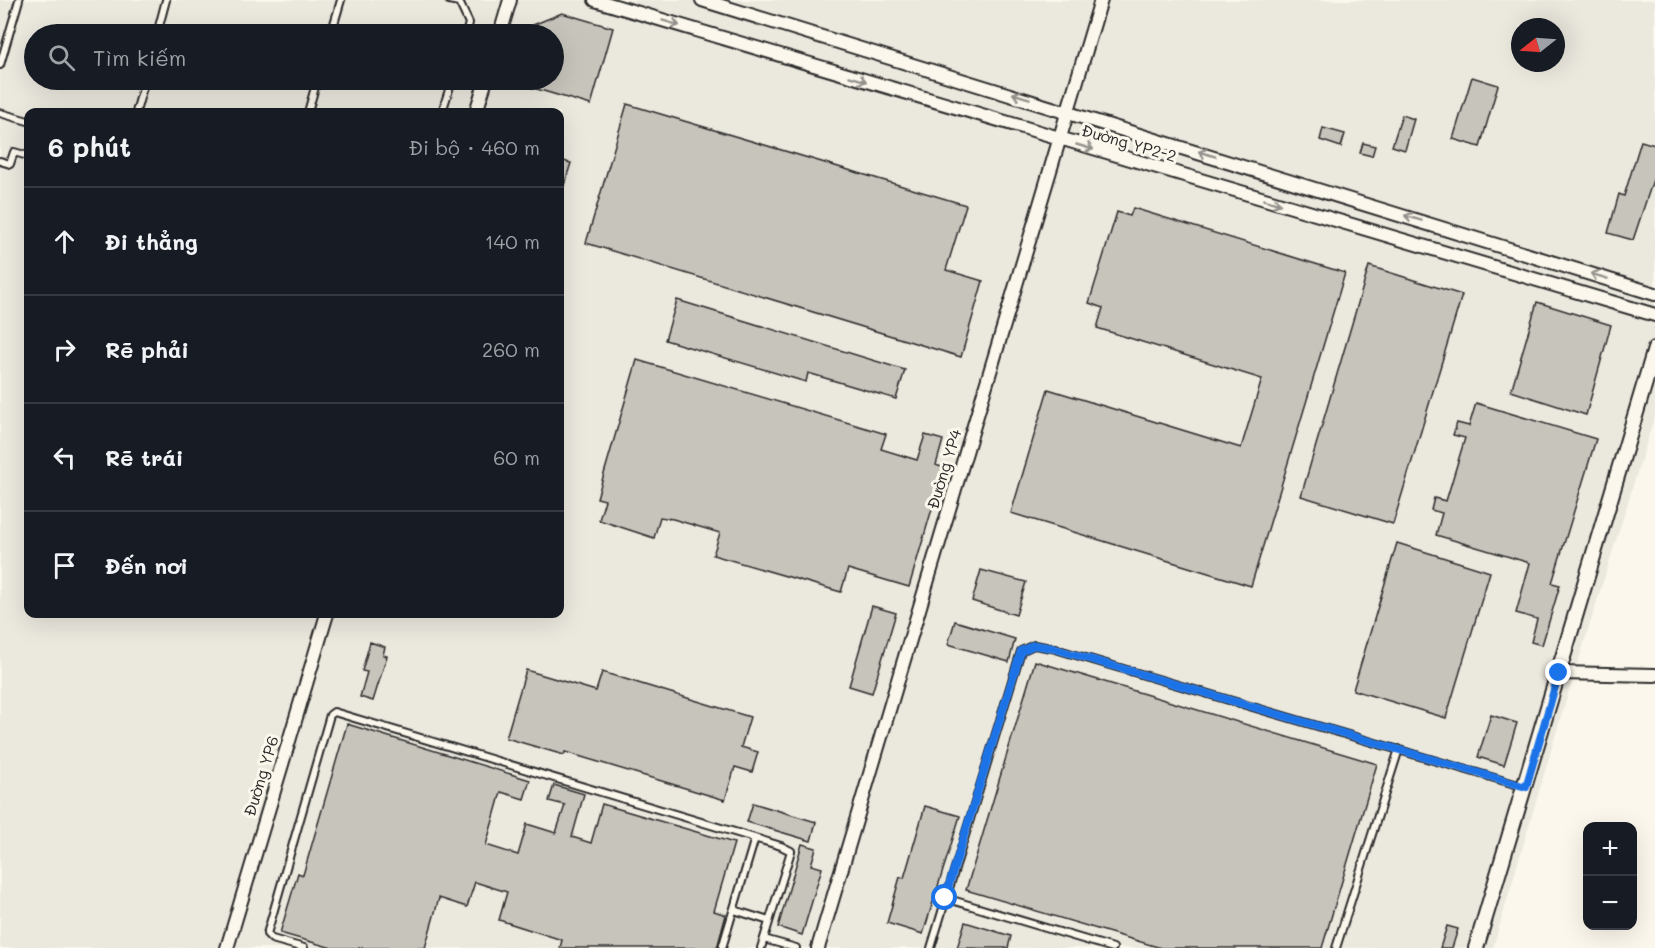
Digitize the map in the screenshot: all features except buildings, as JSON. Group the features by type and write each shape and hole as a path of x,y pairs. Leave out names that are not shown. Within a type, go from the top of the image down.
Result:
{"street":[{"path":"503,24 510,0"},
{"name":"Đường YP2-2","path":"595,0 1655,315"},
{"name":"Đường YP2-2","path":"702,0 1070,111 1655,294"},
{"name":"Đường YP4","path":"818,948 1070,111 1101,0"},
{"path":"477,108 483,90"},
{"path":"1476,948 1526,787 1655,349"},
{"name":"Đường YP6","path":"227,948 326,618"},
{"path":"1559,673 1655,675"}],"lane":[{"path":"0,65 19,0"},
{"path":"160,24 166,0"},
{"path":"334,24 341,0"},
{"path":"449,0 459,3 469,24"},
{"path":"137,108 142,90"},
{"path":"309,108 314,90"},
{"path":"443,108 449,90"},
{"path":"0,113 24,120"},
{"path":"0,161 10,164 14,152 24,155"},
{"path":"931,948 1021,651 1034,645 1052,648 1526,787"},
{"path":"304,948 272,939 267,934 330,715 334,712 755,838 791,851 761,948"},
{"path":"1336,948 1399,749"},
{"path":"722,948 755,838"},
{"path":"945,898 1113,948"},
{"path":"734,910 769,921"},
{"path":"764,939 796,948"}],"shaded area":[{"path":"0,0 1655,0 1655,415 1560,720 1493,948 0,948"}],"route":[{"path":"945,898 1021,651 1034,645 1052,648 1526,787 1559,673"}]}
